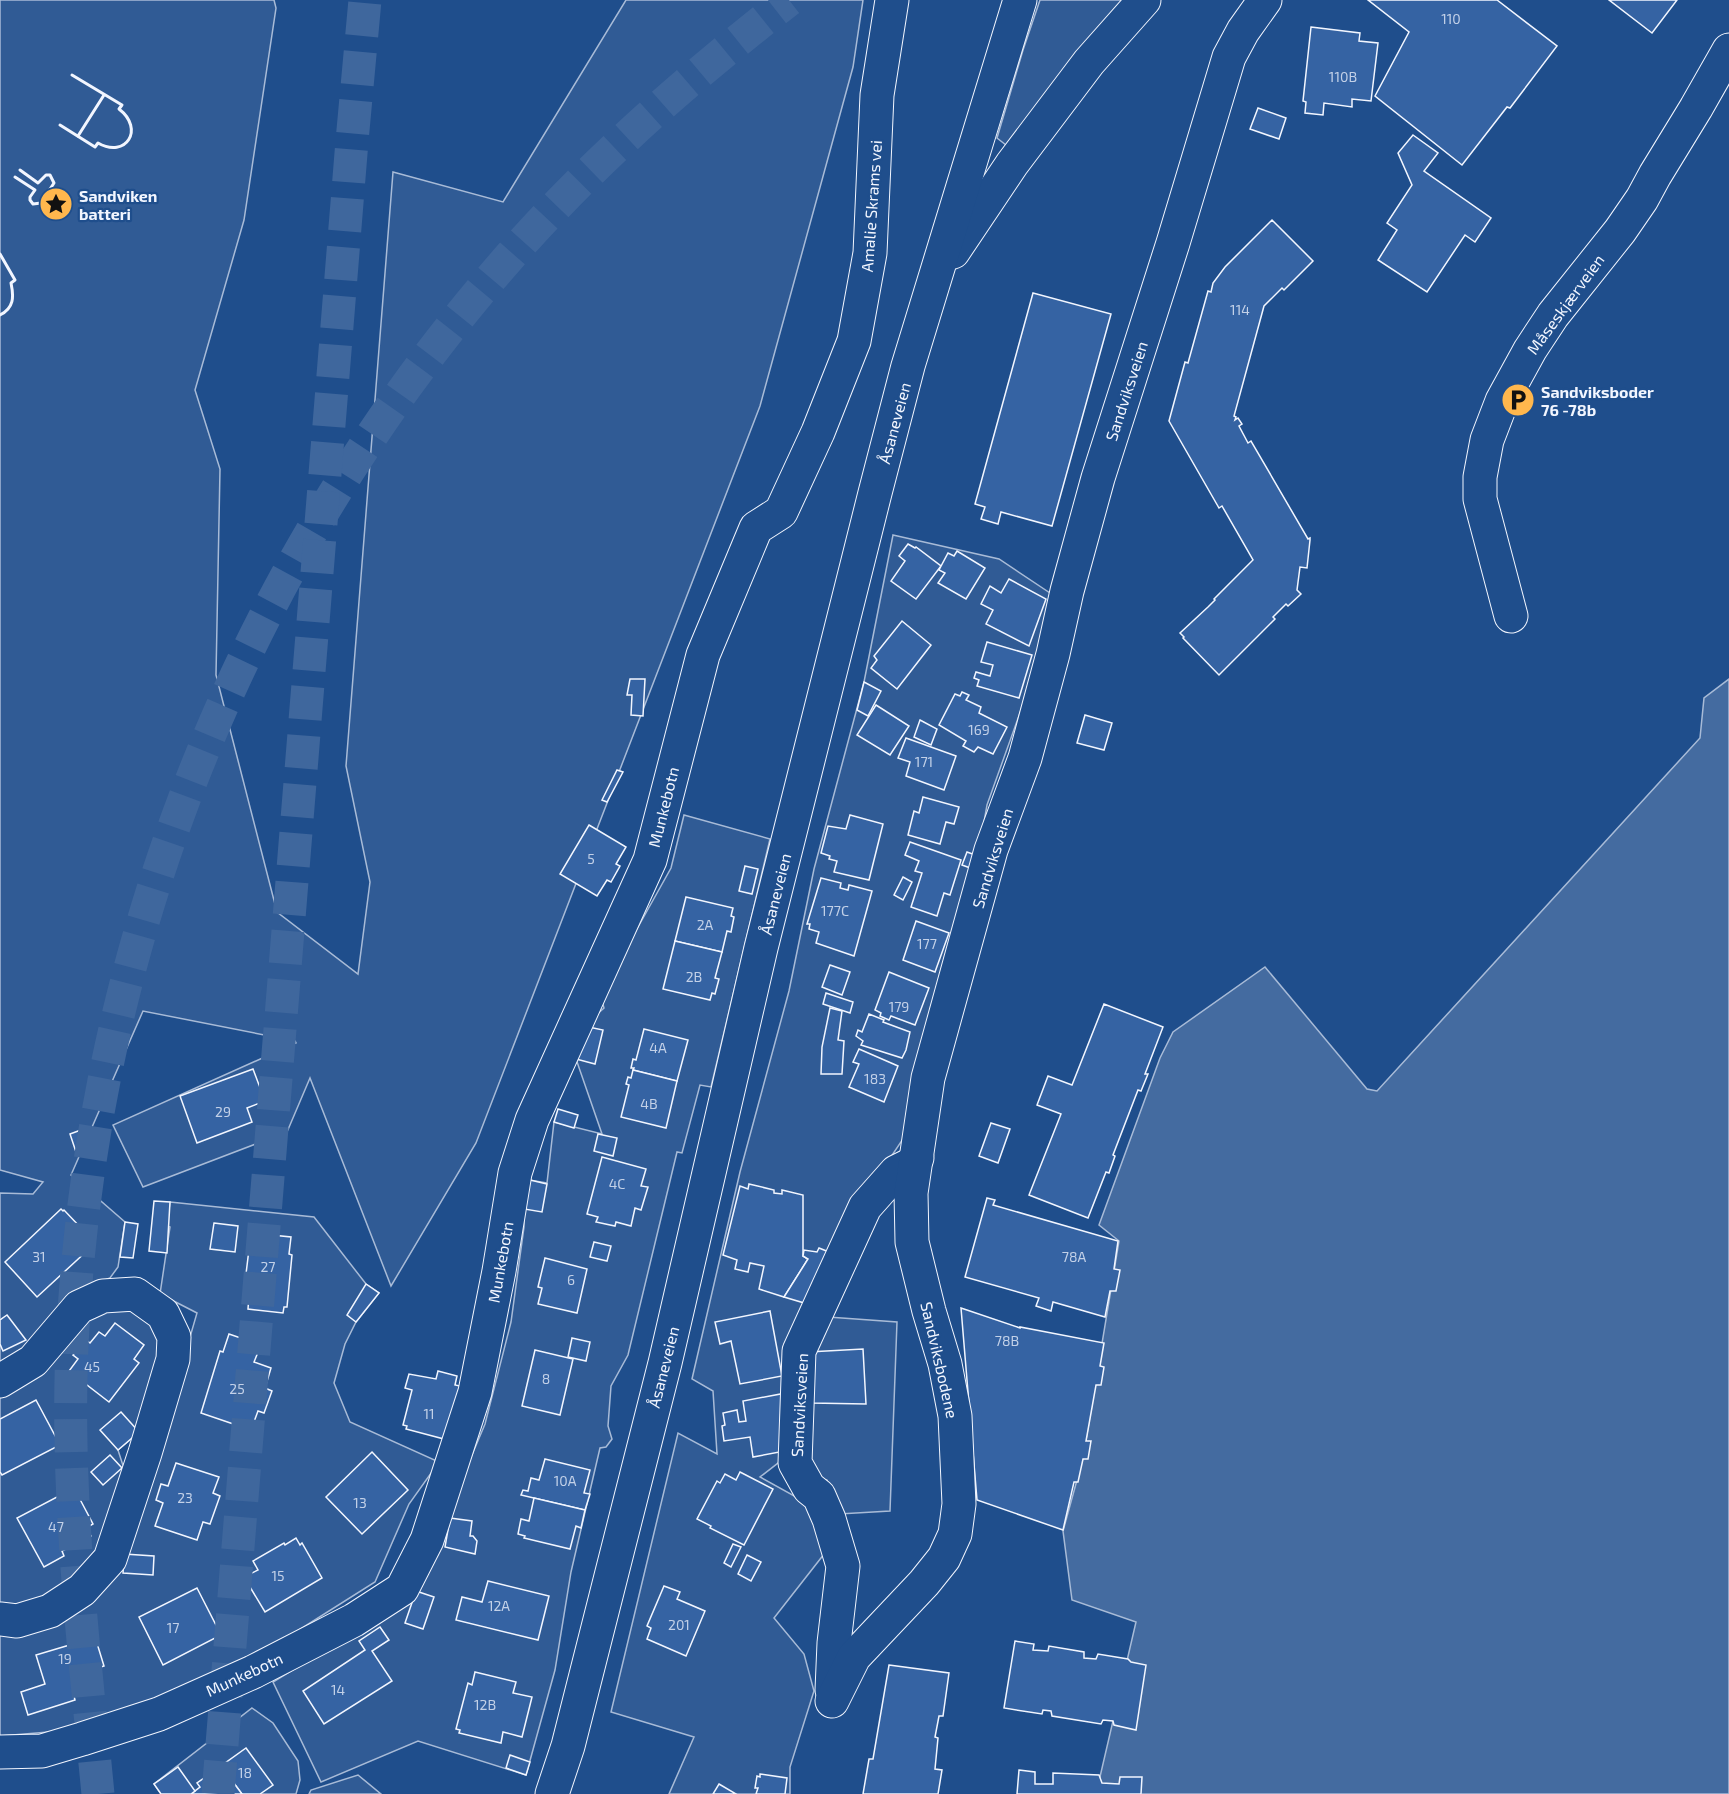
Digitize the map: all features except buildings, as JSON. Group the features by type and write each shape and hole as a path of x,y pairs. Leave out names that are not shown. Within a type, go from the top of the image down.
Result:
{"main road":[{"name":"Amalie Skrams vei","path":"756,528 781,512 818,432 854,341 870,253 877,95 892,0"},
{"name":"Åsaneveien","path":"552,1794 567,1746 665,1363 761,948 908,366 1020,0"},
{"path":"934,281 1012,164 1089,62 1144,0"},
{"name":"Sandviksveien","path":"831,1701 835,1632 843,1566 840,1550 823,1503 819,1496 809,1488 795,1463 800,1351 865,1207 896,1172 910,1165 916,1158 928,1078 934,1055 991,850 1027,748 1098,478 1229,57 1242,32 1265,0"},
{"name":"Måseskjærveien","path":"1511,616 1480,499 1480,477 1487,440 1502,401 1530,350 1553,315 1620,231 1642,199 1729,50"},
{"name":"Munkebotn","path":"0,1752 42,1751 159,1714 253,1672 354,1620 402,1589 427,1540 475,1392 500,1271 515,1173 532,1120 650,860 703,655 756,528"},
{"name":"Sandviksbodene","path":"831,1701 854,1657 924,1583 944,1558 955,1534 959,1504 955,1416 945,1364 912,1242 911,1193 916,1158"},
{"path":"0,1382 33,1361 78,1307 103,1296 135,1294 163,1314 174,1337 170,1370 110,1559 82,1590 50,1611 17,1621 0,1619"}],"shaded area":[{"path":"0,0 274,0 276,8 244,220 195,390 220,469 216,675 277,912 358,974 370,882 346,766 393,172 503,202 626,0 863,0 853,67 760,406 476,1143 391,1286 310,1078 287,1132 143,1187 113,1125 296,1043 143,1011 71,1175 125,1222 118,1267 110,1278 90,1286 31,1348 0,1367 0,1193 33,1194 43,1182 0,1170"},
{"path":"1040,0 1122,0 1006,145 997,138"},
{"path":"893,535 999,559 1053,595 1021,710 987,805 978,856 909,1130 858,1206 811,1305 796,1449 760,1477 816,1508 828,1549 774,1618 804,1654 814,1691 790,1767 790,1794 669,1794 694,1737 611,1712 678,1433 717,1454 713,1391 692,1379 740,1172 789,991 814,869 864,682"},
{"path":"1729,679 1729,1794 1096,1794 1136,1622 1072,1600 1063,1531 1083,1458 1119,1241 1099,1225 1160,1058 1173,1032 1265,967 1367,1089 1377,1091 1700,738 1704,698"},
{"path":"684,815 770,839 711,1087 700,1085 682,1153 677,1152 628,1355 611,1386 608,1426 612,1439 606,1447 600,1448 571,1572 555,1670 526,1775 418,1741 321,1782 273,1682 386,1613 461,1481 485,1424 511,1322 524,1227 524,1209 530,1180 547,1183 554,1122 602,1134 576,1059 584,1026 604,1008 600,995 671,868"},
{"path":"170,1202 314,1217 366,1284 379,1293 356,1322 345,1344 334,1383 350,1422 439,1462 409,1504 375,1582 261,1654 149,1707 73,1730 0,1736 0,1631 68,1615 166,1420 197,1313 160,1294 170,1227 167,1226"},
{"path":"113,1301 151,1317 163,1346 139,1432 118,1450 127,1478 96,1550 61,1590 19,1606 0,1607 0,1392 85,1309"},
{"path":"828,1317 897,1322 890,1511 839,1514 827,1480 813,1476 809,1463 808,1352"},
{"path":"252,1708 273,1723 298,1761 300,1780 296,1794 161,1794 154,1784"},
{"path":"358,1775 381,1794 309,1794 311,1790"}],"tunnel":[{"path":"218,1794 365,0"},
{"path":"98,1794 76,1561 71,1444 73,1327 87,1179 114,1034 152,892 202,753 263,620 336,492 419,369 512,254 576,185 680,89 789,0"}],"wall":[{"path":"60,125 95,147 98,143 108,147 124,145 131,133 131,125 119,109 122,105 72,75"},
{"path":"78,136 104,95"},
{"path":"15,177 35,190 30,197 33,204 41,203 54,183 50,175 46,175 38,183 20,170"},
{"path":"0,254 15,280 11,283 13,297 10,305 0,315"}],"place":[{"name":"Sandviken batteri","path":"56,204"},
{"name":"Sandviksboder 76 -78b","path":"1518,400"}]}
